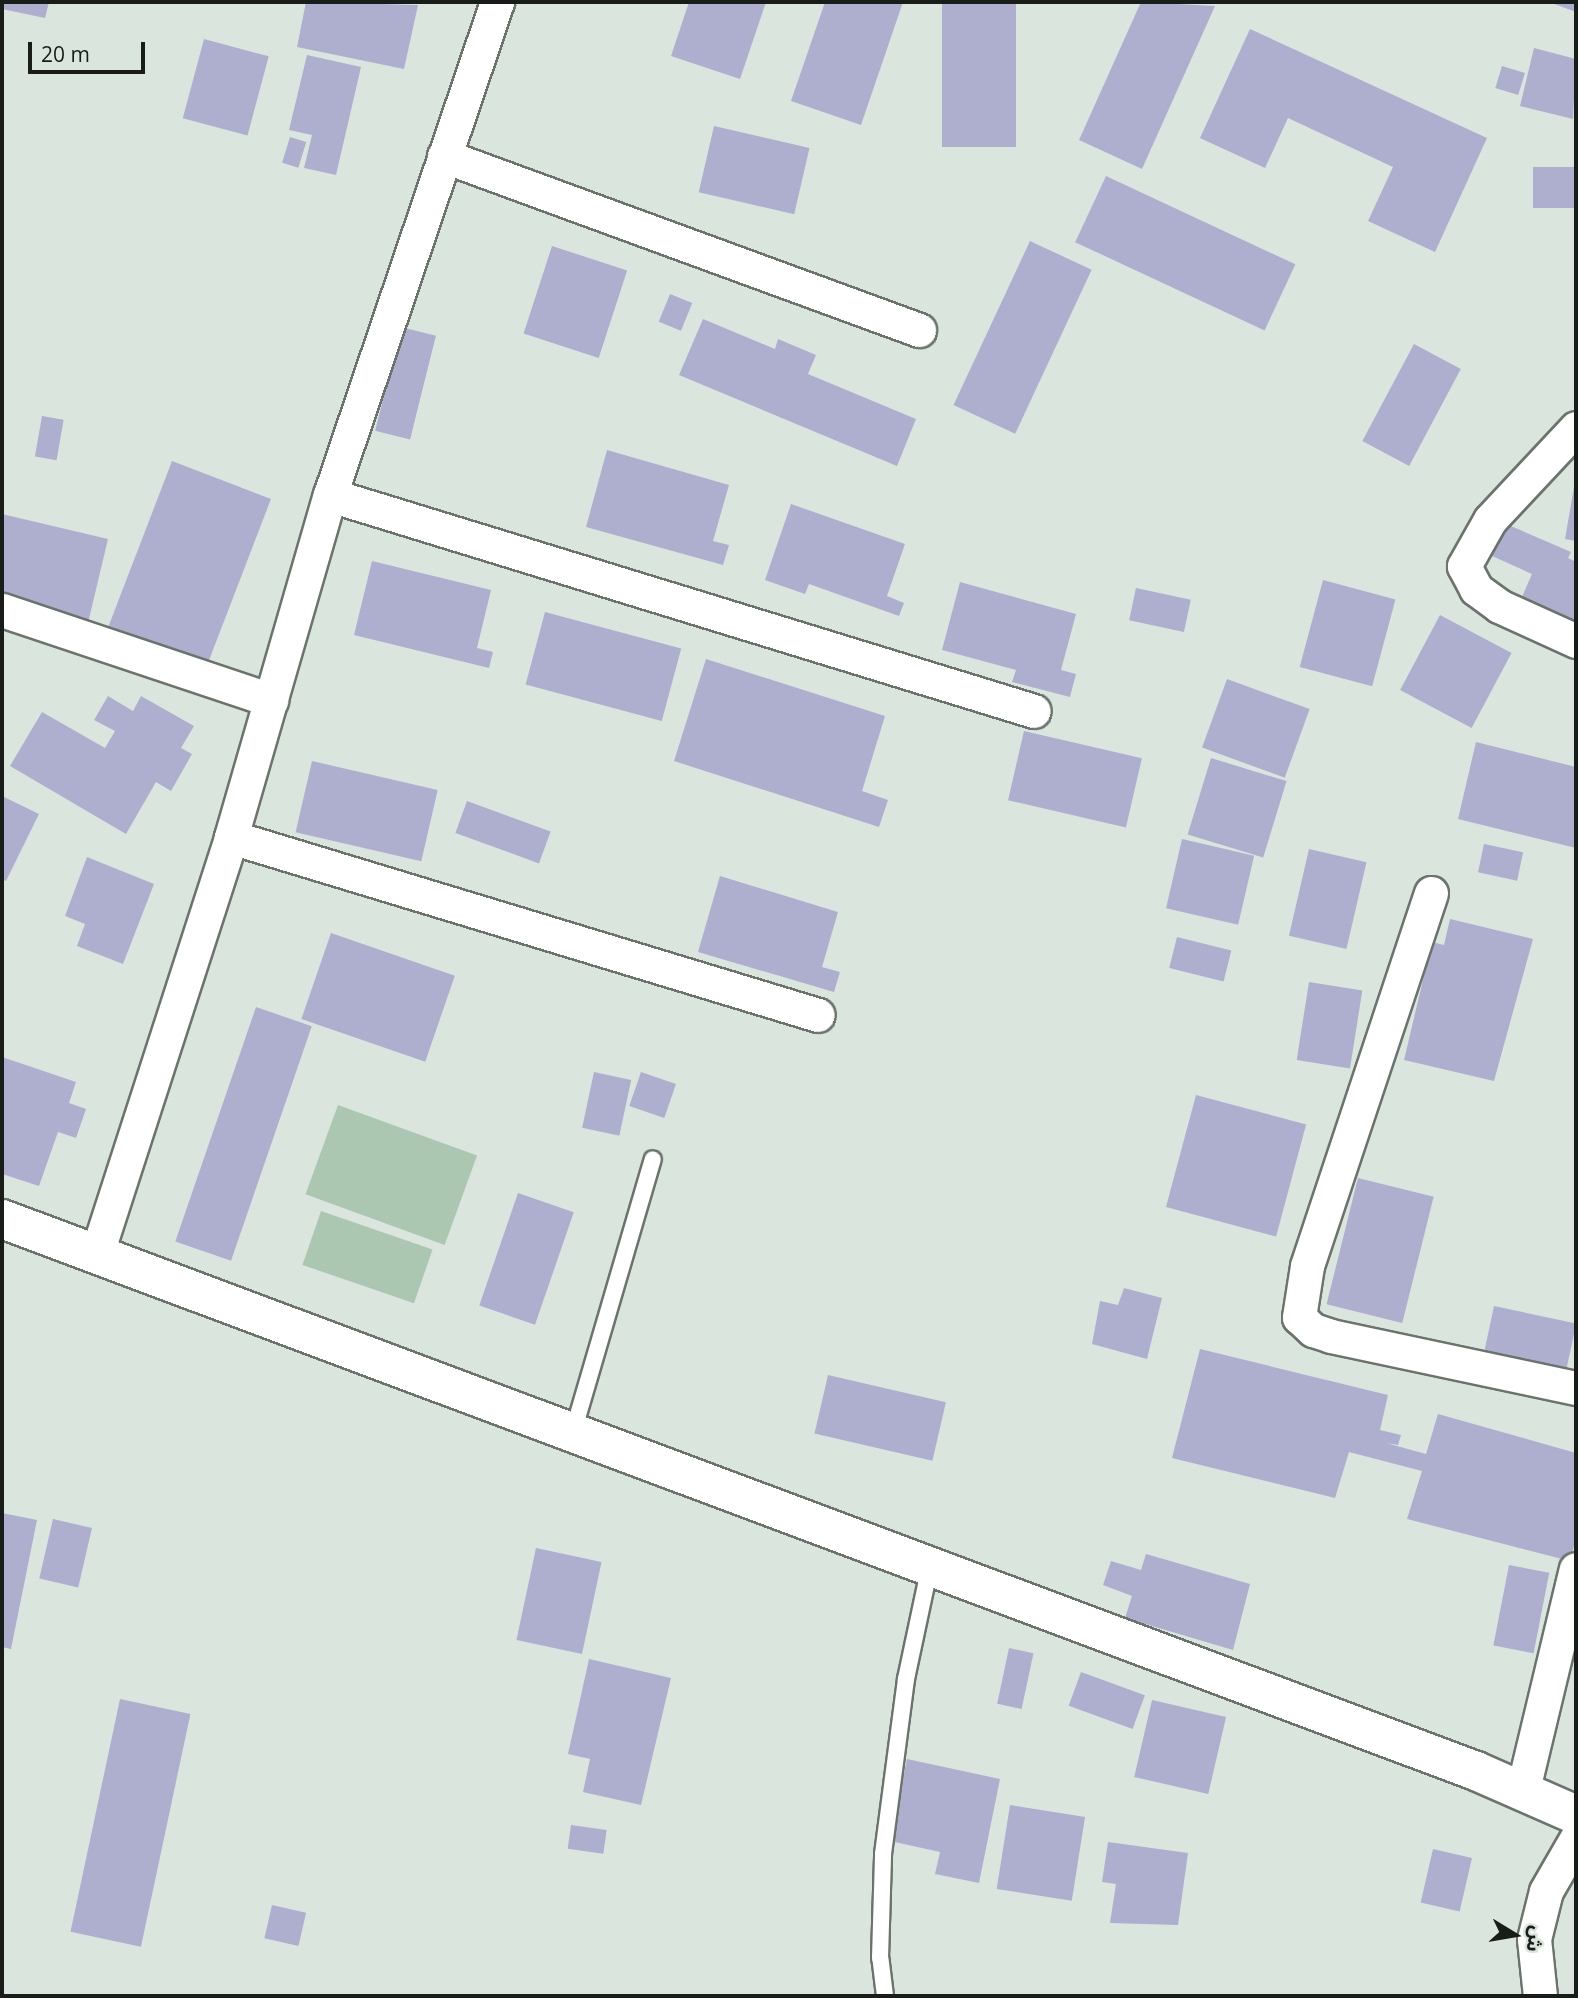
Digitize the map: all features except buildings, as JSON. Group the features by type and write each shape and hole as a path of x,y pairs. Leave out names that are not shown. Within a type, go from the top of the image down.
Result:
{"main road":[{"path":"2,1219 1522,1789 1576,1815"}],"street":[{"path":"96,1256 231,837 330,495 497,2"},
{"path":"444,156 919,330"},
{"path":"1576,428 1484,528 1464,566 1476,589 1499,606 1576,641"},
{"path":"330,495 1034,710"},
{"path":"2,610 271,700"},
{"path":"231,837 818,1015"},
{"path":"1431,893 1307,1266 1299,1317 1313,1330 1331,1336 1576,1388"},
{"path":"1522,1789 1576,1569"},
{"path":"1540,1996 1534,1940 1546,1891 1576,1839"}],"lane":[{"path":"573,1432 653,1158"},
{"path":"885,1996 880,1958 883,1854 906,1679 930,1566"}],"green space":[{"path":"338,1105 477,1156 445,1245 306,1194"},
{"path":"321,1211 433,1249 414,1303 302,1265"}]}
